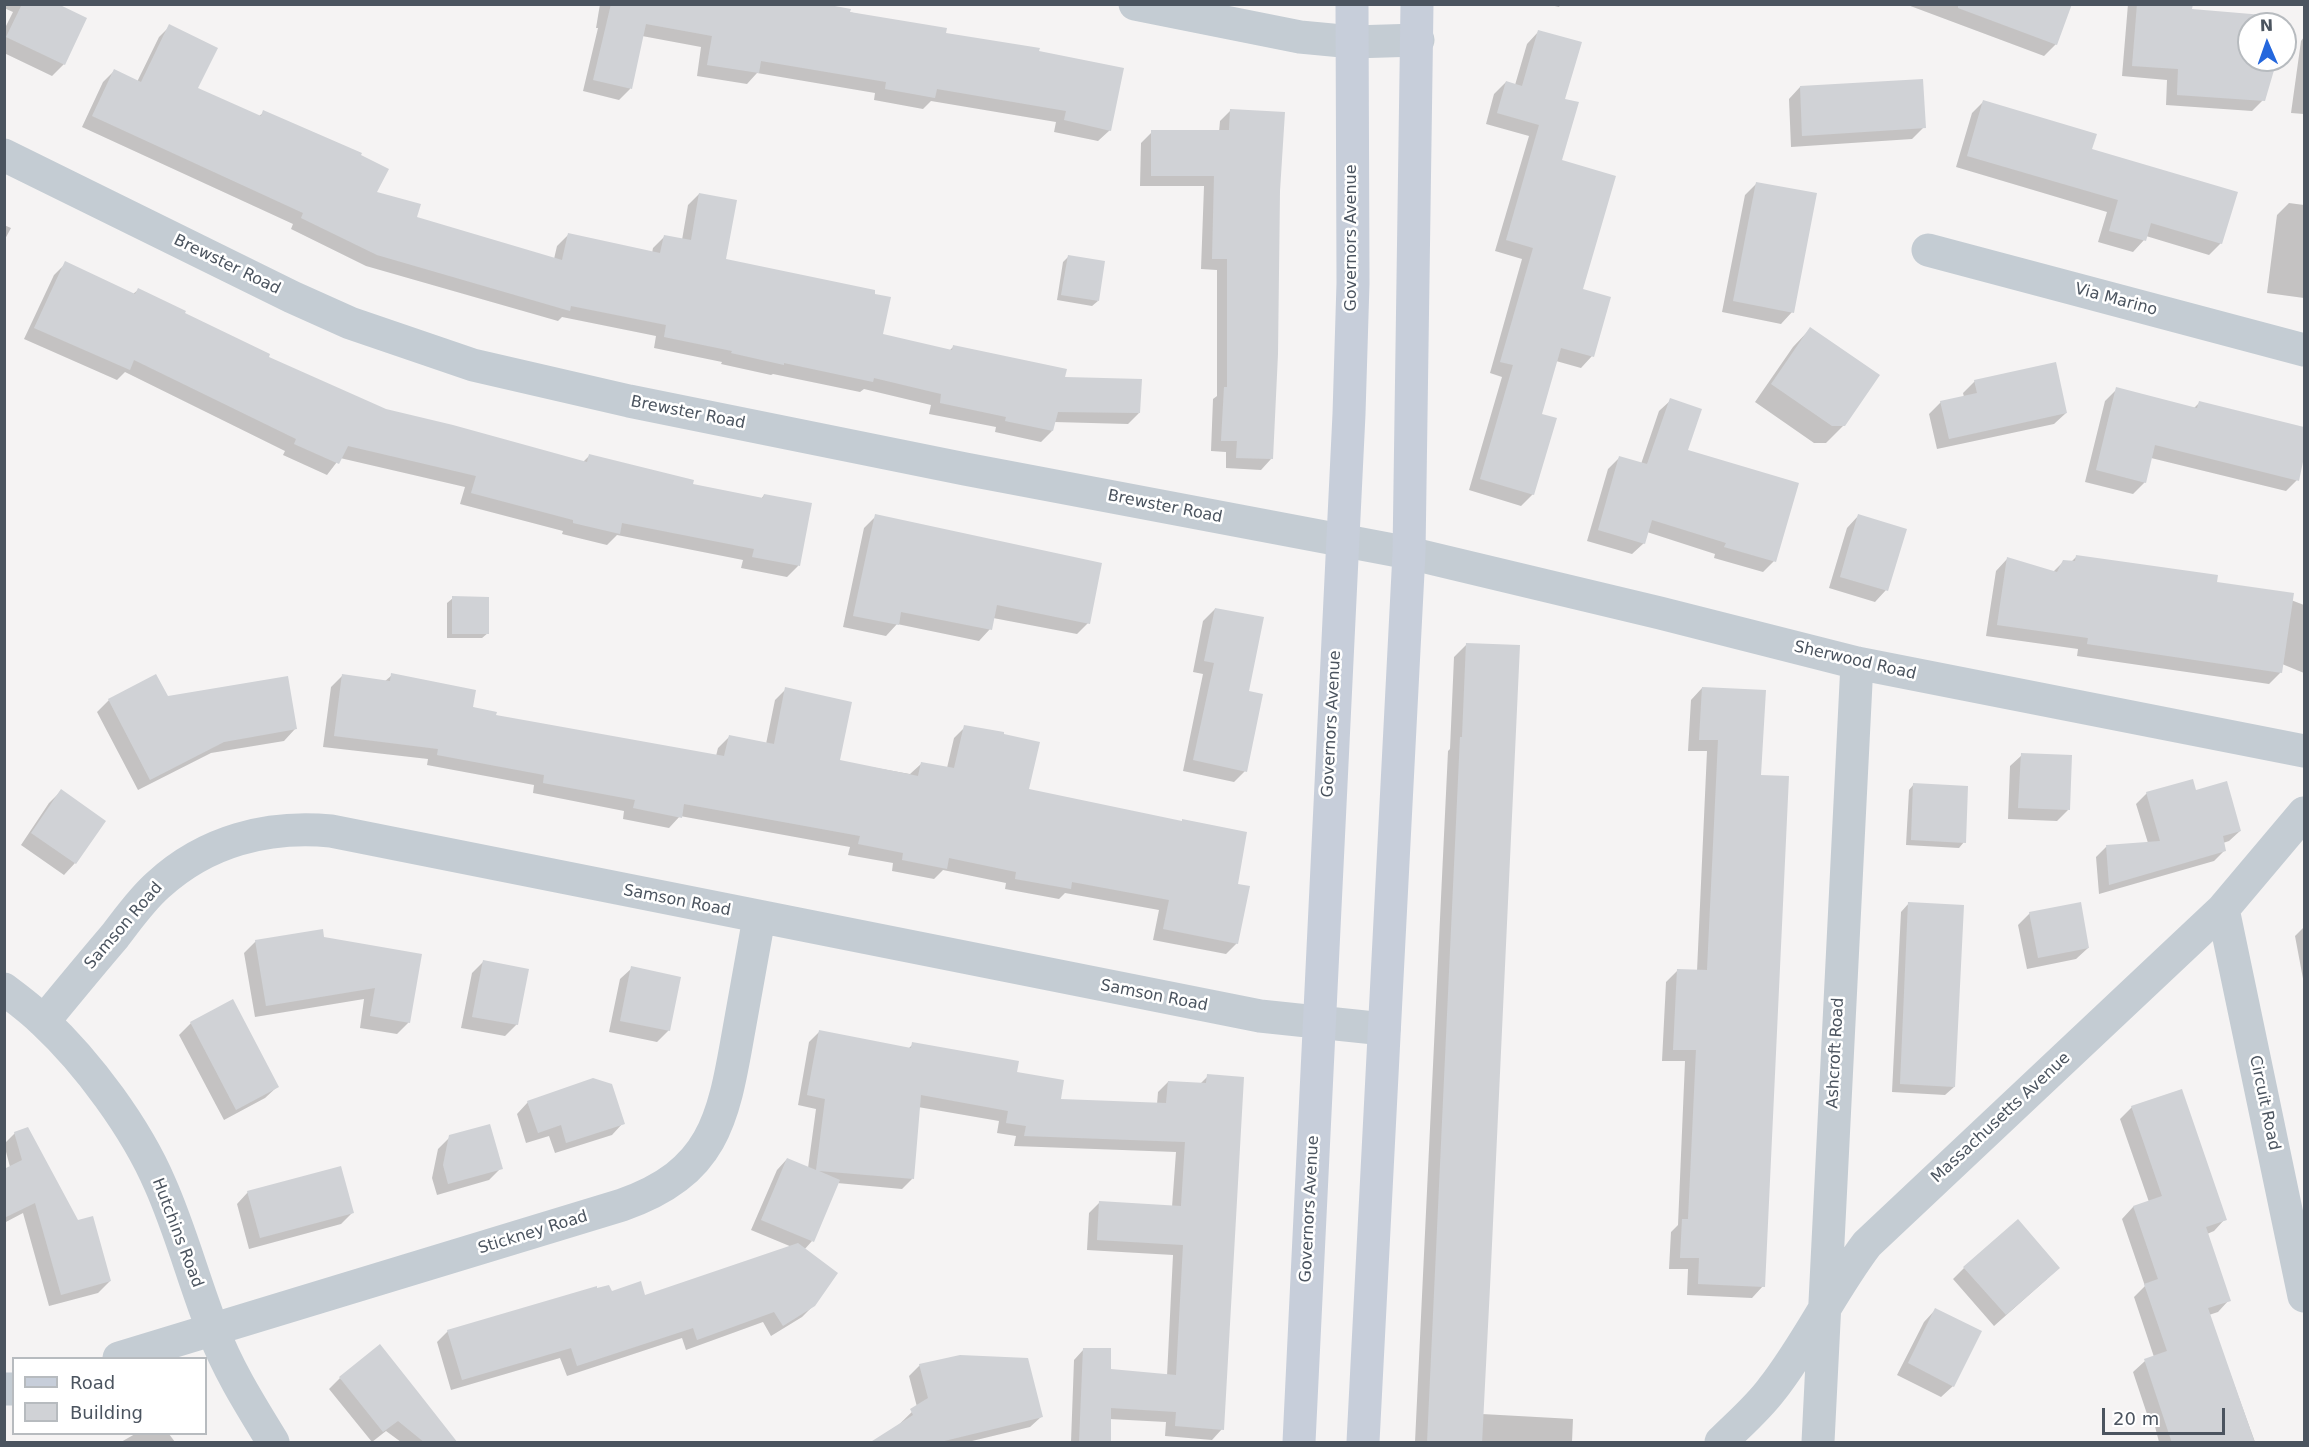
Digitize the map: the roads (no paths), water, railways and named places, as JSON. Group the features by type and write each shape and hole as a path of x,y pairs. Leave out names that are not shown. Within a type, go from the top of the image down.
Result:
{"street":[{"path":"1135,4 1300,37 1353,42 1418,40"},
{"name":"Governors Avenue","path":"1299,1443 1353,283 1352,4"},
{"path":"1364,1443 1409,554 1417,4"},
{"name":"Brewster Road","path":"4,155 292,297 350,323 473,365 664,408 1409,554"},
{"name":"Via Marino","path":"1928,250 2304,350"},
{"name":"Sherwood Road","path":"1409,554 1649,610 1857,663 2304,751"},
{"name":"Ashcroft Road","path":"1818,1443 1857,663"},
{"name":"Massachusetts Avenue","path":"1721,1443 1772,1390 1843,1276 1866,1244 2223,909 2304,813"},
{"name":"Samson Road","path":"44,1021 157,885 190,860 208,850 248,836 289,829 331,831 1260,1016 1384,1029"},
{"name":"Circuit Road","path":"2223,909 2304,1296"},
{"name":"Stickney Road","path":"125,1357 622,1205 651,1193 677,1177 699,1155 722,1114 759,918"},
{"name":"Hutchins Road","path":"4,989 44,1021 81,1063 122,1116 160,1182 213,1330 233,1375 273,1443"}]}
